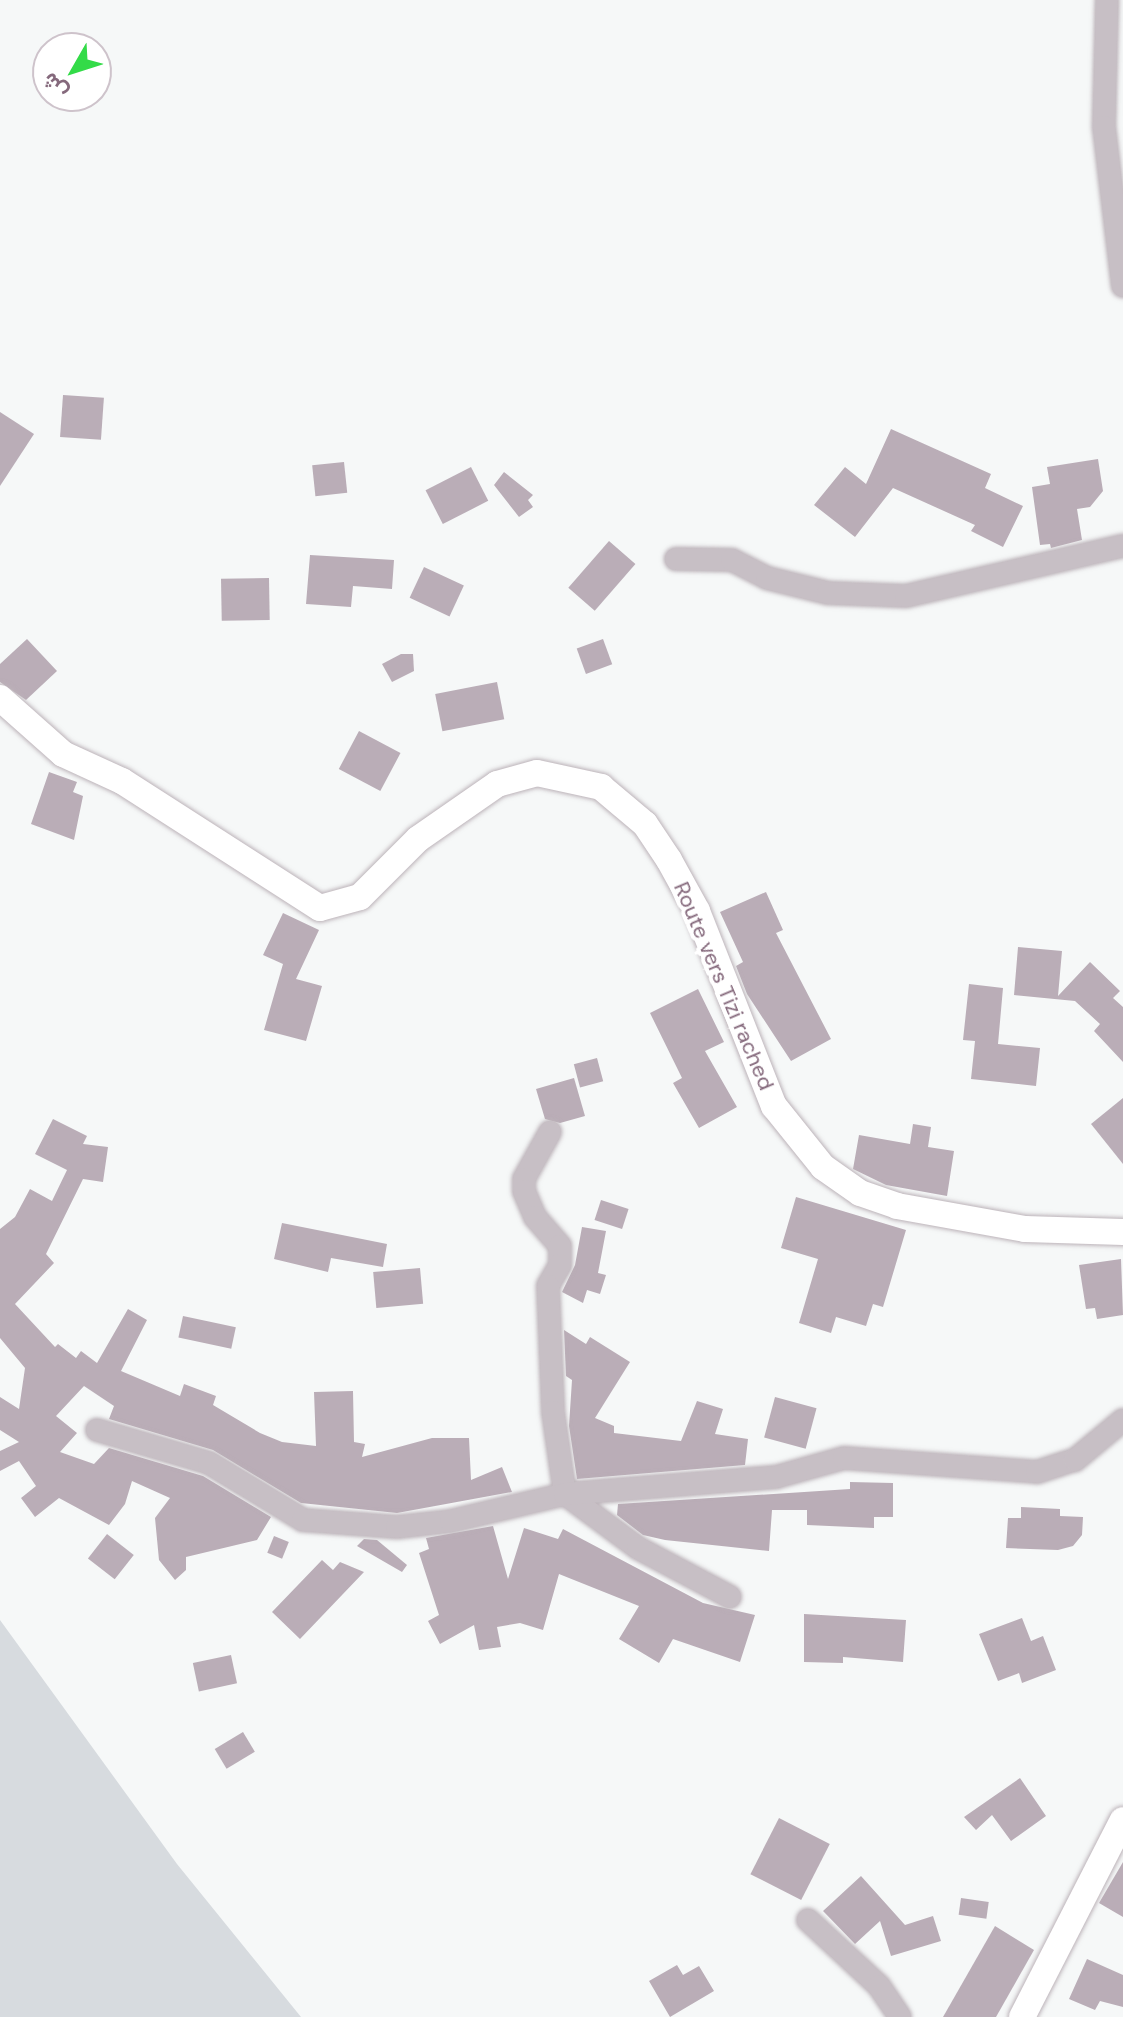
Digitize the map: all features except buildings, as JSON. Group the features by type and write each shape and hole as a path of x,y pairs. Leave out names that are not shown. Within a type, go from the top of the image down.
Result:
{"main road":[{"name":"Route vers Tizi rached","path":"0,698 63,754 122,781 320,908 360,897 418,839 497,784 537,773 601,787 645,824 669,860 697,911 774,1106 823,1167 860,1193 897,1206 1025,1229 1123,1232"},
{"path":"1022,2017 1123,1820"}],"street":[{"path":"1107,0 1104,127 1123,286"},
{"path":"676,559 732,560 767,578 828,593 906,596 1123,546"},
{"path":"550,1132 524,1179 524,1191 535,1217 560,1246 560,1265 548,1286 553,1412 565,1494 586,1514 638,1548 730,1597"},
{"path":"97,1430 209,1463 303,1520 363,1528 423,1527 565,1494 776,1477 844,1458 1037,1472 1075,1460 1123,1420"},
{"path":"808,1920 879,1986 900,2017"}],"shaded area":[{"path":"0,1620 177,1864 301,2017 0,2017"}]}
